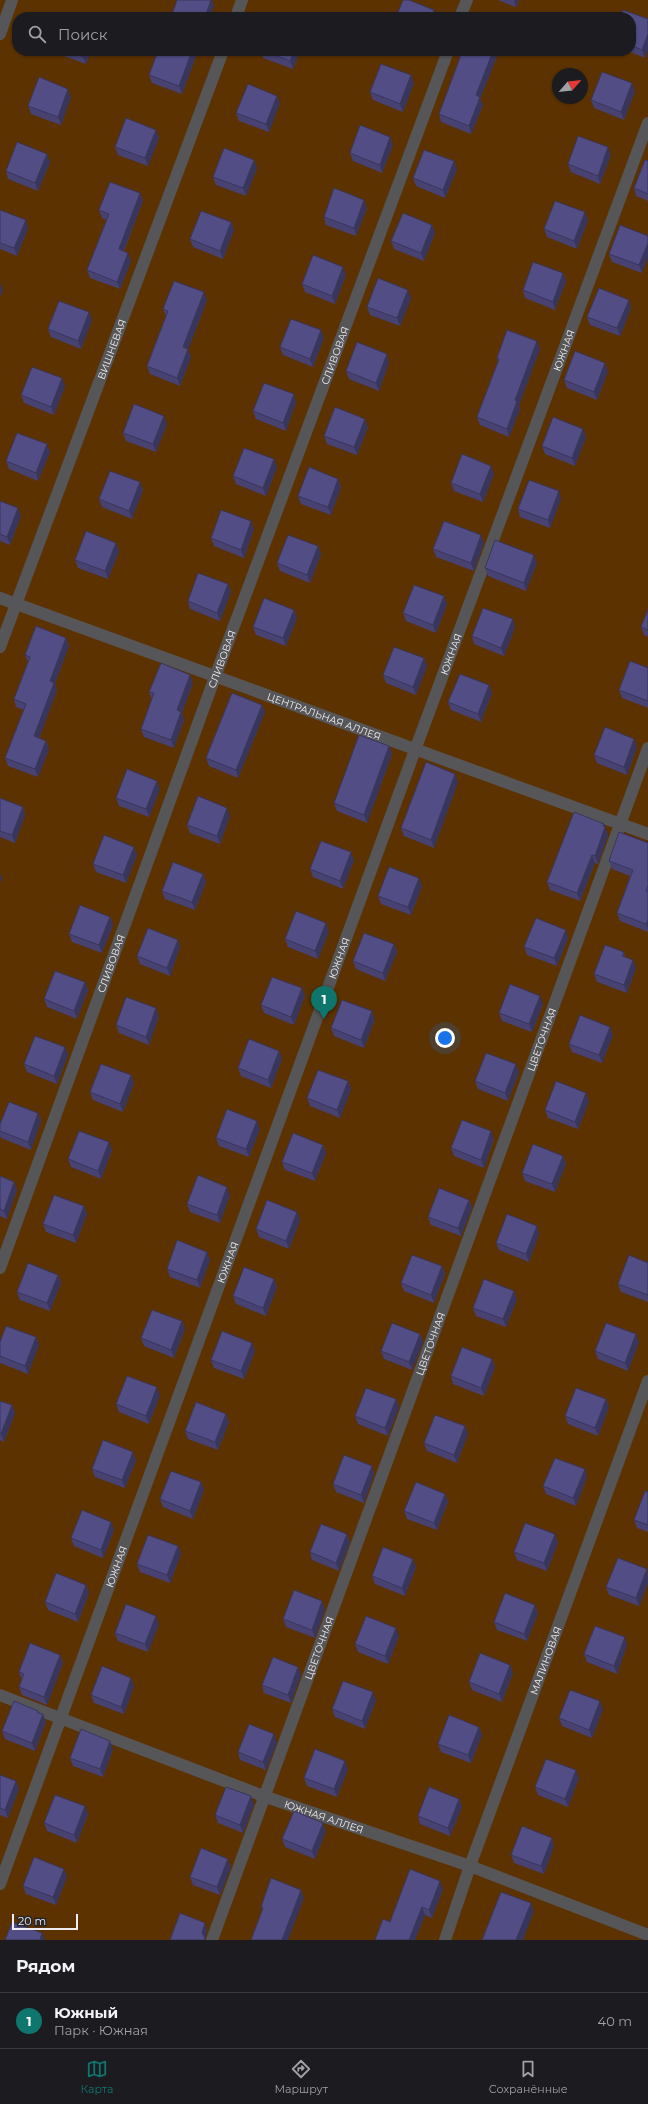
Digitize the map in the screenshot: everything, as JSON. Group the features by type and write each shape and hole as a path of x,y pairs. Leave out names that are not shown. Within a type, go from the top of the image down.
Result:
{"street":[{"path":"0,34 12,0"},
{"path":"238,12 242,0"},
{"path":"462,12 467,0"},
{"name":"ВИШНЕВАЯ","path":"0,647 221,56"},
{"name":"СЛИВОВАЯ","path":"0,1268 215,677 446,56"},
{"name":"ЮЖНАЯ","path":"0,1884 415,750 648,123"},
{"name":"ЦЕНТРАЛЬНАЯ АЛЛЕЯ","path":"0,598 648,834"},
{"name":"ЦВЕТОЧНАЯ","path":"212,1940 266,1797 648,748"},
{"name":"МАЛИНОВАЯ","path":"445,1940 470,1866 648,1381"},
{"name":"ЮЖНАЯ АЛЛЕЯ","path":"0,1695 61,1717 266,1797 470,1866 648,1935"}],"shaded area":[{"path":"0,0 648,0 648,1940 0,1940"}],"building":[{"path":"177,0 211,0 207,12 173,12"},
{"path":"403,0 409,0 434,10 433,12 398,12"},
{"path":"636,15 648,19 648,34 642,50 636,47"},
{"path":"156,56 190,56 179,86 149,75"},
{"path":"277,56 292,56 290,61"},
{"path":"461,56 491,56 476,95 480,97 469,126 439,114"},
{"path":"381,64 411,75 400,104 370,92"},
{"path":"602,72 632,83 621,112 591,100"},
{"path":"39,77 68,89 58,117 28,106"},
{"path":"248,84 277,96 266,124 236,113"},
{"path":"126,118 156,130 145,158 115,147"},
{"path":"360,125 390,137 380,165 350,153"},
{"path":"578,136 608,147 598,176 568,164"},
{"path":"17,142 47,154 35,183 6,171"},
{"path":"224,148 254,160 243,188 213,177"},
{"path":"424,150 454,161 443,190 413,178"},
{"path":"645,160 648,161 648,194 634,188"},
{"path":"110,182 140,193 119,249 128,253 117,282 87,270 109,214 99,210"},
{"path":"334,188 364,200 354,228 324,217"},
{"path":"555,201 585,212 574,241 544,229"},
{"path":"0,210 26,220 14,248 0,243"},
{"path":"201,211 231,222 220,251 190,239"},
{"path":"403,213 432,225 421,253 391,241"},
{"path":"620,225 648,236 648,243 639,265 609,254"},
{"path":"313,255 343,267 332,296 302,284"},
{"path":"533,262 563,273 553,302 523,290"},
{"path":"378,278 408,290 397,318 367,307"},
{"path":"174,281 204,292 183,347 188,349 177,378 147,366 168,311 163,309"},
{"path":"599,288 629,300 617,328 587,317"},
{"path":"59,301 89,312 78,341 48,329"},
{"path":"291,319 321,330 310,359 280,347"},
{"path":"507,330 537,341 515,400 517,401 507,429 477,417 499,359 497,358"},
{"path":"357,342 387,354 376,383 346,371"},
{"path":"575,351 605,363 594,392 564,380"},
{"path":"32,367 62,378 51,407 21,395"},
{"path":"264,383 294,394 283,423 253,411"},
{"path":"134,404 164,416 153,444 123,433"},
{"path":"335,407 365,419 354,447 324,436"},
{"path":"553,417 583,429 572,458 542,446"},
{"path":"17,433 47,444 36,473 6,461"},
{"path":"244,448 274,459 263,488 233,476"},
{"path":"462,454 491,466 480,494 451,483"},
{"path":"309,467 338,479 328,507 298,496"},
{"path":"110,471 140,482 129,511 99,499"},
{"path":"529,480 559,491 548,520 518,509"},
{"path":"0,501 18,508 7,537 0,534"},
{"path":"221,510 251,521 241,550 211,538"},
{"path":"444,521 481,535 471,563 433,549"},
{"path":"86,531 116,543 105,571 75,560"},
{"path":"288,535 318,546 307,575 277,563"},
{"path":"495,540 534,555 524,583 485,568"},
{"path":"198,573 228,584 217,613 188,601"},
{"path":"414,585 444,596 433,625 403,613"},
{"path":"264,598 294,610 283,638 253,627"},
{"path":"483,608 513,619 501,648 472,636"},
{"path":"648,609 648,630 641,627"},
{"path":"36,626 66,638 50,681 54,683 34,736 46,741 35,769 5,758 26,704 14,699 30,657 25,655"},
{"path":"394,647 424,658 413,687 383,675"},
{"path":"630,661 648,668 648,701 619,690"},
{"path":"161,663 190,675 177,710 181,712 171,740 141,729 154,693 149,692"},
{"path":"460,674 489,685 478,714 448,702"},
{"path":"232,693 262,705 236,770 206,758"},
{"path":"605,727 634,739 624,767 594,755"},
{"path":"359,735 389,746 364,815 334,803"},
{"path":"426,762 455,774 431,840 401,828"},
{"path":"127,769 157,781 146,809 116,798"},
{"path":"198,796 227,808 217,836 187,825"},
{"path":"0,798 23,807 12,835 0,831"},
{"path":"574,812 604,824 603,826 605,827 595,856 592,855 577,893 547,882"},
{"path":"619,832 648,843 648,886 646,891 648,892 648,920 646,924 617,913 633,870 609,861"},
{"path":"104,835 134,847 123,875 93,864"},
{"path":"321,841 351,852 340,881 310,869"},
{"path":"173,862 203,874 192,902 162,891"},
{"path":"389,867 419,878 408,907 378,896"},
{"path":"80,905 110,917 99,945 69,934"},
{"path":"296,911 326,923 315,951 285,939"},
{"path":"536,918 566,930 554,958 524,947"},
{"path":"148,928 178,940 167,968 137,956"},
{"path":"364,933 394,944 383,973 353,961"},
{"path":"605,945 624,952 622,956 633,960 624,985 594,974"},
{"path":"55,971 85,982 74,1011 44,999"},
{"path":"272,977 302,988 291,1017 261,1005"},
{"path":"510,984 540,996 529,1024 499,1013"},
{"path":"126,997 156,1008 146,1037 116,1025"},
{"path":"342,1000 372,1011 361,1040 331,1028"},
{"path":"580,1015 610,1027 599,1055 569,1044"},
{"path":"35,1036 65,1047 54,1076 24,1064"},
{"path":"249,1039 279,1051 268,1080 238,1068"},
{"path":"486,1053 516,1064 505,1093 475,1081"},
{"path":"101,1064 131,1075 120,1104 90,1092"},
{"path":"318,1070 348,1081 337,1110 307,1098"},
{"path":"556,1081 586,1093 575,1122 545,1110"},
{"path":"9,1102 38,1113 28,1142 0,1131 0,1124"},
{"path":"227,1109 257,1121 246,1149 216,1138"},
{"path":"462,1120 491,1131 481,1160 451,1148"},
{"path":"79,1131 109,1142 98,1171 68,1159"},
{"path":"293,1133 323,1145 312,1173 282,1162"},
{"path":"533,1144 563,1156 552,1184 522,1173"},
{"path":"198,1175 227,1187 217,1215 187,1204"},
{"path":"0,1176 14,1182 4,1211 0,1209"},
{"path":"439,1188 469,1200 458,1228 428,1217"},
{"path":"54,1195 84,1206 73,1235 43,1224"},
{"path":"267,1200 297,1212 286,1241 256,1229"},
{"path":"507,1214 537,1226 526,1254 496,1243"},
{"path":"177,1240 207,1252 197,1280 167,1269"},
{"path":"412,1255 442,1266 431,1295 401,1283"},
{"path":"629,1255 648,1263 648,1295 618,1284"},
{"path":"28,1263 58,1275 47,1303 17,1292"},
{"path":"244,1267 274,1279 263,1308 233,1296"},
{"path":"484,1279 514,1291 503,1319 473,1308"},
{"path":"152,1310 182,1321 171,1350 141,1338"},
{"path":"392,1323 420,1334 409,1362 381,1351"},
{"path":"606,1323 636,1334 625,1363 595,1351"},
{"path":"6,1326 36,1337 25,1366 0,1356 0,1342"},
{"path":"222,1331 252,1343 241,1371 211,1360"},
{"path":"462,1347 492,1359 481,1388 451,1376"},
{"path":"127,1376 157,1387 146,1416 116,1404"},
{"path":"366,1388 396,1399 385,1428 355,1416"},
{"path":"576,1388 606,1399 595,1428 565,1416"},
{"path":"0,1401 12,1405 1,1434 0,1434"},
{"path":"196,1402 226,1414 215,1442 185,1431"},
{"path":"435,1415 465,1426 454,1455 424,1443"},
{"path":"103,1440 133,1452 122,1480 92,1469"},
{"path":"344,1455 372,1466 361,1495 333,1484"},
{"path":"555,1458 585,1469 573,1498 543,1486"},
{"path":"171,1471 201,1482 190,1511 160,1499"},
{"path":"416,1482 445,1494 434,1523 404,1511"},
{"path":"645,1491 648,1492 648,1525 634,1520"},
{"path":"82,1510 111,1522 101,1550 71,1538"},
{"path":"525,1523 555,1534 544,1563 514,1552"},
{"path":"321,1524 347,1534 336,1563 310,1552"},
{"path":"148,1535 178,1546 167,1575 137,1564"},
{"path":"383,1547 413,1559 402,1588 372,1576"},
{"path":"618,1558 647,1569 636,1598 606,1587"},
{"path":"56,1573 86,1585 75,1614 45,1602"},
{"path":"294,1590 322,1601 312,1630 283,1619"},
{"path":"505,1593 535,1605 524,1634 494,1622"},
{"path":"126,1604 156,1616 145,1644 115,1633"},
{"path":"366,1616 396,1628 385,1656 355,1644"},
{"path":"595,1626 625,1637 614,1666 584,1654"},
{"path":"30,1643 60,1655 44,1697 19,1687 24,1674 19,1672"},
{"path":"480,1653 510,1665 499,1694 469,1682"},
{"path":"273,1657 298,1667 288,1695 262,1685"},
{"path":"102,1666 131,1678 121,1707 91,1695"},
{"path":"343,1681 373,1692 362,1721 332,1709"},
{"path":"570,1690 600,1701 589,1730 559,1718"},
{"path":"14,1701 43,1714 32,1743 2,1731"},
{"path":"449,1715 479,1727 468,1755 438,1744"},
{"path":"249,1724 274,1734 263,1762 238,1752"},
{"path":"81,1729 110,1741 100,1769 70,1758"},
{"path":"315,1749 345,1761 334,1789 304,1778"},
{"path":"546,1759 576,1770 565,1799 535,1787"},
{"path":"0,1775 16,1781 5,1810 0,1808"},
{"path":"226,1787 251,1796 240,1825 215,1815"},
{"path":"429,1787 459,1799 448,1828 418,1816"},
{"path":"55,1795 85,1806 74,1835 44,1823"},
{"path":"294,1811 323,1823 312,1851 282,1839"},
{"path":"522,1826 552,1838 541,1866 511,1855"},
{"path":"201,1848 228,1859 217,1887 190,1877"},
{"path":"34,1857 64,1869 53,1897 23,1886"},
{"path":"410,1869 440,1881 429,1910 422,1907 409,1940 375,1940 383,1919 390,1922"},
{"path":"271,1878 301,1890 282,1940 251,1940 263,1908 261,1907"},
{"path":"501,1892 531,1903 516,1940 482,1940"},
{"path":"180,1913 205,1923 202,1933 205,1938 204,1940 170,1940"},
{"path":"12,1922 42,1933 40,1940 5,1940"}],"place":[{"name":"Южный","path":"324,1019"}]}
